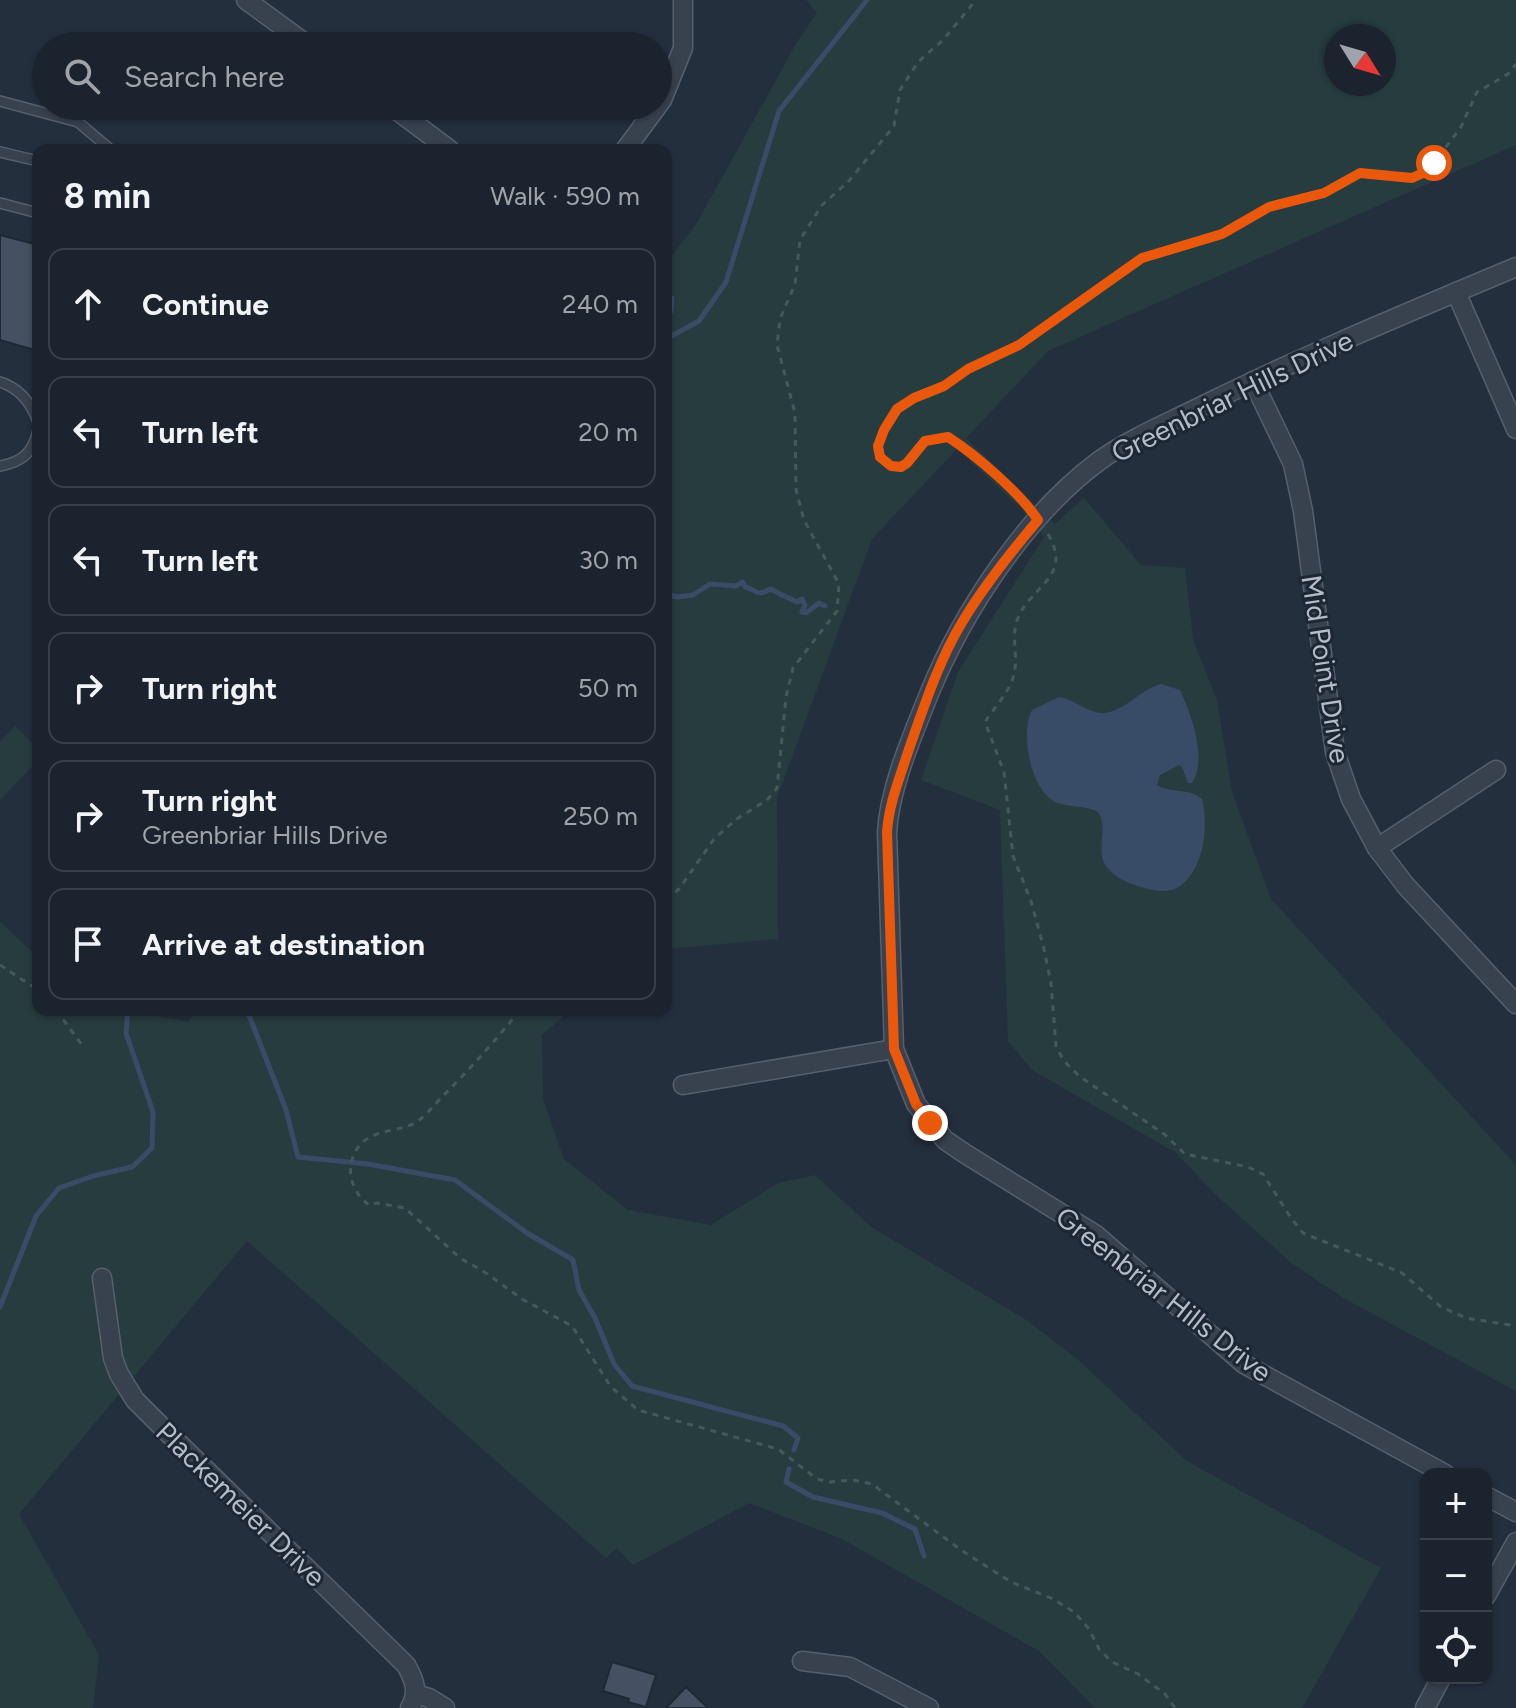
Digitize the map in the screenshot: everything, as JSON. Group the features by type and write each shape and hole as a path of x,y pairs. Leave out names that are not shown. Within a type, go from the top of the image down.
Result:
{"street":[{"path":"246,0 290,32"},
{"path":"672,75 683,48 683,0"},
{"path":"410,120 442,144"},
{"path":"629,144 647,120"},
{"name":"Greenbriar Hills Drive","path":"1434,1468 1244,1364 1104,1241 945,1140 916,1104 894,1049 887,832 889,810 922,713 950,645 998,568 1079,478 1122,446 1253,381 1516,267"},
{"path":"1456,292 1516,429"},
{"name":"Mid Point Drive","path":"1253,381 1293,464 1303,511 1335,752 1351,799 1377,848 1406,886 1516,1004"},
{"path":"1377,848 1496,770"},
{"path":"683,1085 894,1049"},
{"name":"Plackemeier Drive","path":"102,1278 113,1358 126,1388 163,1428 406,1665 415,1686 413,1701"},
{"path":"1492,1499 1516,1512"},
{"path":"1492,1585 1516,1542"},
{"path":"802,1661 850,1667 929,1708"},
{"path":"1425,1708 1438,1684"},
{"path":"413,1701 429,1698 445,1708"}],"lane":[{"path":"0,101 32,110"},
{"path":"71,120 78,122 104,144"},
{"path":"0,152 32,160"},
{"path":"0,203 32,211"},
{"path":"0,382 11,385 32,406"},
{"path":"0,466 16,463 32,450"}],"path":[{"path":"672,895 714,839 738,818 767,800 777,788 786,697 793,668 837,611 839,584 804,520 796,490 795,413 777,345 780,319 795,284 800,240 822,205 848,182 894,126 900,90 918,62 943,40 976,0"},
{"path":"1516,64 1508,74 1477,92 1461,127 1423,173 1412,178 1360,173 1324,193 1269,207 1222,234 1142,258 1019,345 968,369 944,386 914,398 897,409 878,446 880,457 891,466 901,467 925,441 948,437 1029,507 1056,552 1054,573 1028,602 1016,622 1014,676 985,722 1004,772 1013,856 1031,901 1044,949 1051,983 1056,1046 1064,1061 1079,1076 1164,1134 1185,1154 1248,1167 1263,1174 1303,1233 1402,1273 1441,1307 1466,1318 1516,1326"},
{"path":"0,965 32,986"},
{"path":"60,1016 82,1045"},
{"path":"515,1016 486,1052 417,1122 376,1135 360,1145 352,1163 350,1182 357,1197 369,1205 377,1203 405,1208 460,1258 522,1299 572,1326 611,1387 638,1410 778,1449 817,1479 872,1484 1011,1582 1053,1599 1074,1612 1089,1629 1099,1649 1112,1662 1138,1674 1165,1694 1175,1708"}],"green space":[{"path":"806,0 1516,0 1516,145 1048,351 966,438 1055,524 1084,498 1141,565 1185,568 1193,639 1217,700 1232,792 1271,899 1516,1165 1516,1391 1345,1299 1290,1262 1214,1193 1176,1153 1032,1070 1008,1041 1000,810 921,780 958,672 1044,537 1021,508 957,449 872,539 777,798 778,939 672,948 672,256 698,221 797,42 817,13"},
{"path":"15,726 32,742 32,766 0,800 0,742"},
{"path":"0,922 32,951 32,1016 156,1016 188,1022 192,1016 563,1016 542,1035 543,1099 564,1159 628,1210 711,1225 778,1183 815,1175 871,1227 1028,1321 1077,1359 1187,1461 1381,1568 1302,1708 1095,1708 1039,1651 842,1539 749,1503 633,1565 617,1548 606,1558 247,1241 19,1514 99,1655 93,1708 0,1708"}],"water":[{"path":"1161,684 1180,690 1196,736 1198,762 1192,783 1188,783 1179,765 1160,775 1157,785 1197,795 1202,799 1205,821 1203,846 1195,869 1180,886 1165,891 1129,883 1109,870 1103,860 1102,825 1098,812 1060,804 1046,795 1034,773 1027,745 1032,710 1059,697 1091,711 1110,712"}],"building":[{"path":"0,235 32,243 32,349 0,340"},
{"path":"612,1662 656,1675 646,1707 603,1691"},
{"path":"686,1687 708,1708 666,1708"}],"waterway":[{"path":"672,336 699,321 726,282 779,111 867,0"},
{"path":"672,596 693,595 710,584 736,586 743,582 745,587 759,593 770,589 797,602 802,599 805,605 802,612 806,613 819,603 825,606"},
{"path":"0,1307 36,1216 59,1188 132,1167 152,1148 153,1112 126,1033 127,1016"},
{"path":"249,1016 286,1110 298,1157 368,1164 455,1180 527,1233 573,1260 579,1290 595,1318 614,1364 632,1386 783,1426 798,1438 794,1450"},
{"path":"789,1469 786,1482 813,1497 882,1513 915,1529 924,1556"}],"route":[{"path":"930,1123 916,1104 894,1049 887,832 889,810 922,713 961,624 998,568 1038,520 1029,507 948,437 925,441 907,463 901,467 891,466 880,457 878,446 884,430 897,409 914,398 944,386 968,369 1019,345 1142,258 1222,234 1269,207 1324,193 1360,173 1412,178 1434,163"}]}
